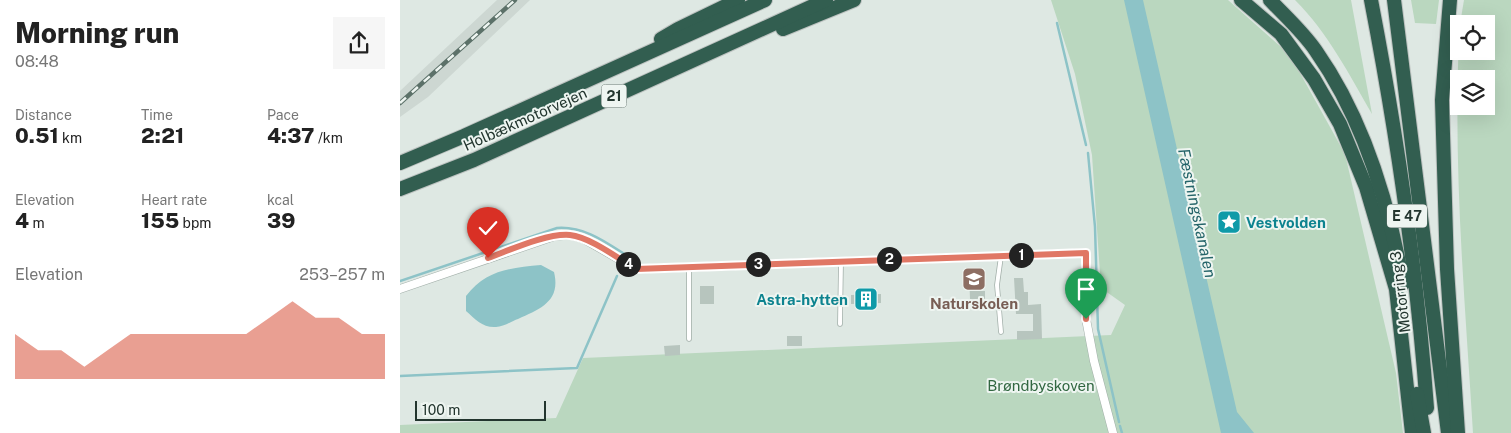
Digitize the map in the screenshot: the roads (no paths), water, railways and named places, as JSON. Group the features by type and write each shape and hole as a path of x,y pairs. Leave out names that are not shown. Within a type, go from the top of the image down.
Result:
{"highway":[{"path":"617,67 678,29 738,0"},
{"name":"Holbækmotorvejen","path":"400,163 765,0"},
{"name":"Holbækmotorvejen","path":"400,190 474,160 826,0"},
{"path":"691,62 753,42 854,0"},
{"path":"1241,0 1281,34 1314,79 1340,124 1366,187 1396,289 1412,433"},
{"path":"1270,0 1316,50 1351,112 1372,165 1394,241 1402,282 1424,433"},
{"name":"Motorring 3","path":"1371,0 1406,201 1420,314 1429,433"},
{"name":"Motorring 3","path":"1396,0 1448,433"},
{"path":"1450,0 1442,100 1447,269 1458,433"}],"street":[{"path":"400,289 555,236 570,235 584,239 636,269 1086,253 1086,319 1094,361 1114,433"}],"lane":[{"path":"1001,256 997,285 1001,332"},
{"path":"840,324 841,261"},
{"path":"689,266 689,339"}],"water":[{"path":"1124,0 1143,0 1237,412 1254,433 1221,433"},
{"path":"541,265 554,272 555,290 547,303 534,312 502,326 491,327 476,320 466,311 466,296 474,287 490,276 509,269"}],"waterway":[{"path":"1057,23 1086,145"},
{"path":"1088,153 1095,227 1098,329 1119,422"},
{"path":"400,281 557,228 577,230 595,236 629,257"},
{"path":"400,376 577,368 617,276"},
{"path":"1120,426 1122,433"}],"railway":[{"path":"400,103 515,0"}],"place":[{"name":"Vestvolden","path":"1229,222"},
{"name":"Naturskolen","path":"974,279"},
{"name":"Astra-hytten","path":"866,299"}],"water label":[{"name":"Fæstningskanalen","path":"1197,213"}],"park label":[{"name":"Brøndbyskoven","path":"1041,385"}]}
